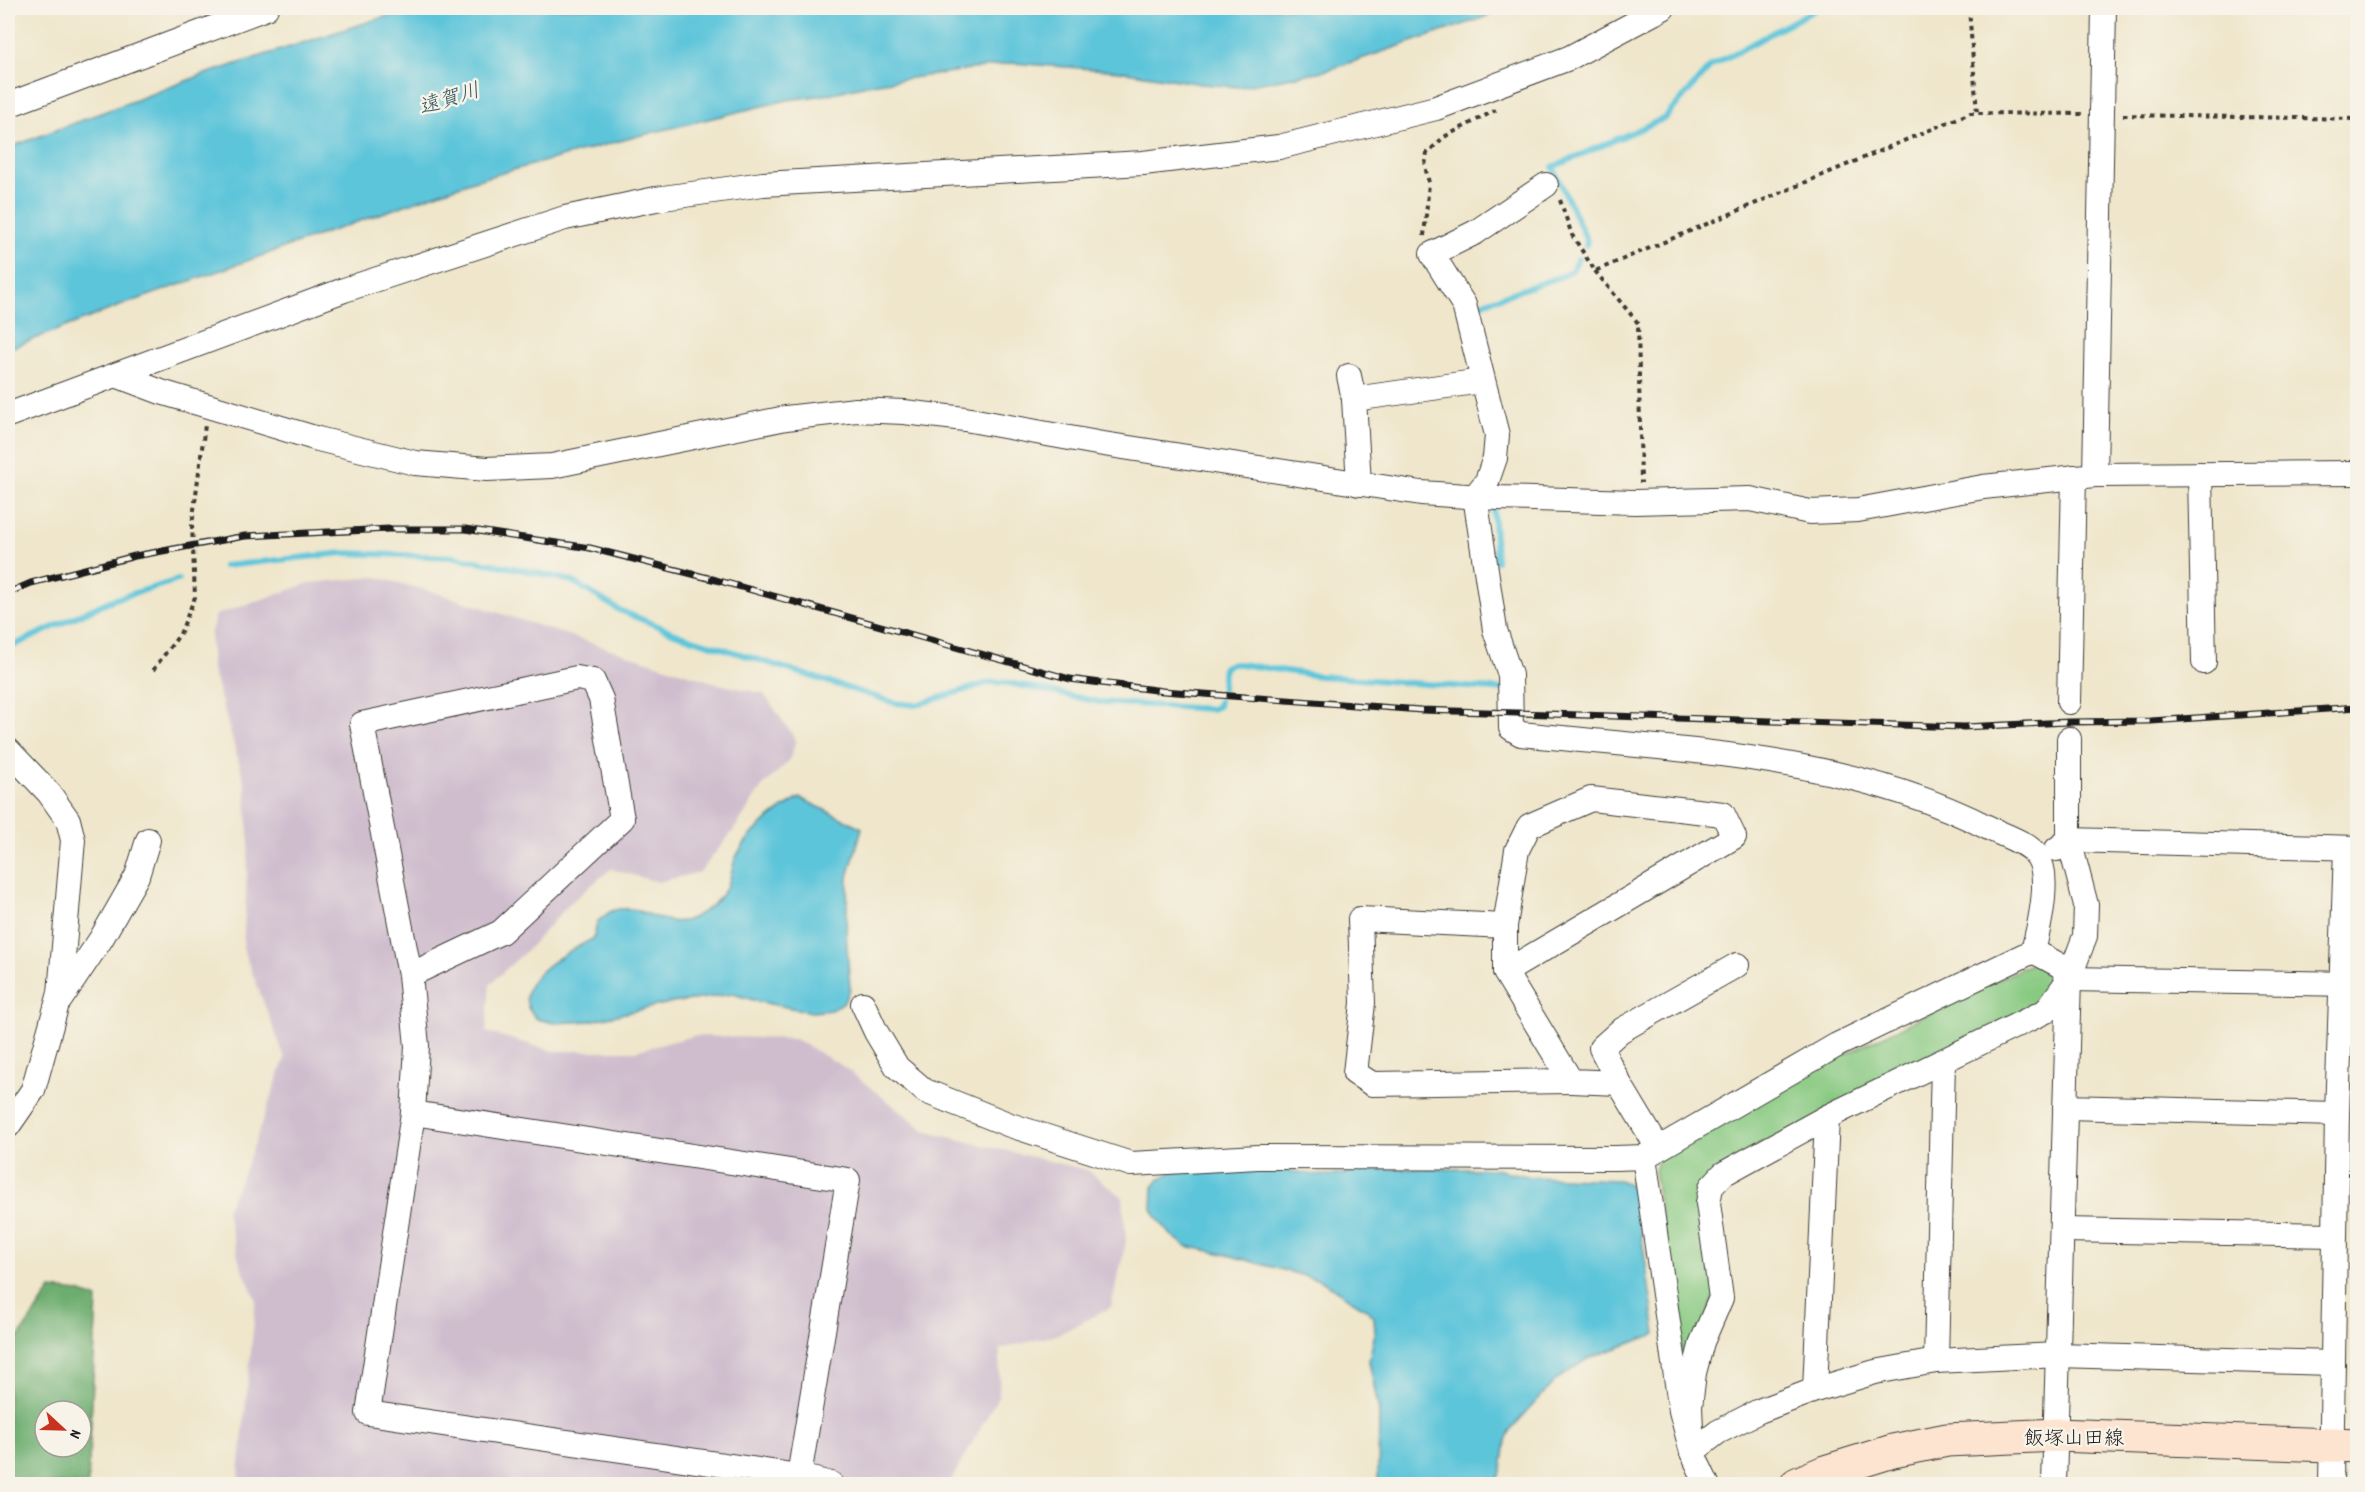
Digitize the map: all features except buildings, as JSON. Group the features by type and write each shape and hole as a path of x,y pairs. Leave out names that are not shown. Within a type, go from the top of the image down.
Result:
{"main road":[{"name":"飯塚山田線","path":"1797,1485 1826,1472 1893,1451 1947,1440 2056,1435 2345,1446"}],"street":[{"path":"8,105 266,8"},
{"path":"8,415 344,290 565,218 656,199 763,184 1143,163 1279,147 1436,108 1569,58 1664,8"},
{"path":"2069,702 2084,476 2103,114 2104,8"},
{"path":"1546,185 1476,232 1432,254 1464,305 1497,435 1495,458 1486,481 1495,630 1510,675 1511,728 1521,734 1743,755 1837,774 1900,791 1960,813 2027,847 2037,856 2043,870 2043,906 2033,951"},
{"path":"116,375 207,406 318,439 415,463 488,469 552,466 786,418 856,410 904,412 964,419 1097,443 1421,493 1641,502 1750,499 1810,512 1858,510 1983,487 2084,476 2358,472"},
{"path":"1359,484 1352,387 1482,381"},
{"path":"2199,474 2204,662"},
{"path":"410,975 501,932 622,819 601,699 593,681 578,678 362,724 410,975 417,1046 413,1113 368,1413 799,1476 831,1485"},
{"path":"1692,1452 1690,1407 1694,1373 1702,1342 1721,1298 1708,1203 1711,1187 1723,1174 1827,1117 2046,1011 2069,979 2085,936 2086,905 2068,840 2069,739"},
{"path":"8,750 49,793 68,820 73,840 60,993 33,1090 8,1126"},
{"path":"1505,972 1734,837 1723,813 1591,799 1529,826 1517,850 1505,926 1505,972 1571,1081"},
{"path":"56,1007 137,876 148,840"},
{"path":"2039,861 2068,840 2352,848 2349,984 2337,1113 2335,1235 2334,1363 2345,1446 2331,1485"},
{"path":"1505,926 1360,919 1363,1003 1354,1073 1372,1084 1571,1081 1619,1083"},
{"path":"2033,951 2061,966 2069,979 2054,1485"},
{"path":"863,1004 876,1032 897,1067 926,1091 1010,1125 1131,1164 1258,1157 1569,1159 1651,1152 1837,1045 2033,951"},
{"path":"1707,1485 1692,1452 1680,1411 1651,1152 1601,1048 1620,1031 1737,964"},
{"path":"2069,979 2349,984"},
{"path":"1936,1361 1943,1062"},
{"path":"2065,1107 2337,1113"},
{"path":"413,1113 848,1180 799,1476"},
{"path":"1815,1390 1827,1117"},
{"path":"2062,1230 2335,1235"},
{"path":"1692,1452 1718,1432 1759,1411 1815,1390 1875,1372 1936,1361 2058,1355 2334,1363"}],"path":[{"path":"1969,8 1977,113"},
{"path":"1432,254 1424,234 1429,183 1425,166 1427,153 1444,137 1506,105"},
{"path":"1595,271 1970,113 2358,119"},
{"path":"1546,185 1559,195 1572,235 1595,271 1638,323 1641,502"},
{"path":"153,670 180,634 195,597 192,525 207,406"}],"shaded area":[{"path":"376,577 437,593 719,684 764,694 796,740 789,761 761,788 736,827 700,872 658,882 611,869 570,903 529,948 490,984 486,1032 553,1051 636,1051 693,1036 795,1039 844,1067 927,1132 1087,1170 1123,1197 1126,1242 1111,1307 1059,1334 1000,1349 999,1395 949,1484 238,1484 256,1299 240,1264 226,1210 245,1170 285,1058 243,949 249,839 245,784 212,668 210,635 216,615 310,583"}],"green space":[{"path":"2032,963 2052,971 2056,979 2050,997 1710,1176 1715,1295 1693,1355 1682,1355 1654,1170 1661,1155 1799,1077"},
{"path":"51,1289 79,1292 97,1299 92,1399 33,1399 33,1459 89,1459 88,1484 8,1484 8,1353"}],"water":[{"name":"遠賀川","path":"412,8 1506,8 1480,19 1328,70 1240,87 1202,84 1120,71 1013,63 871,84 825,95 787,100 638,136 473,181 125,304 8,349 8,148 202,75"},
{"path":"800,798 862,828 848,877 846,931 850,989 844,1002 831,1010 812,1012 760,1002 733,994 665,1004 590,1021 554,1023 537,1019 532,1014 527,1004 527,993 531,983 539,973 561,956 594,938 597,922 604,916 622,909 632,909 671,921 682,921 698,915 724,892 736,857 748,839 772,816"},
{"path":"1266,1166 1326,1175 1338,1175 1361,1169 1494,1169 1532,1177 1619,1180 1629,1184 1635,1191 1656,1334 1587,1359 1555,1381 1512,1428 1506,1441 1502,1469 1495,1484 1378,1484 1379,1410 1369,1361 1375,1332 1374,1317 1366,1309 1320,1280 1186,1246 1171,1235 1152,1209 1153,1187 1171,1172"}],"waterway":[{"path":"1586,245 1587,241 1553,167 1665,118 1711,66 1818,8"},
{"path":"1475,311 1474,306 1565,275 1572,270 1578,259"},
{"path":"1493,502 1496,561"},
{"path":"224,566 344,553 454,557 524,570 572,581 619,610 677,634 895,703 916,705 991,682 1009,683 1099,702 1211,709 1218,706 1219,701"},
{"path":"8,648 112,600 178,580"},
{"path":"1512,644 1521,674"},
{"path":"1222,689 1224,667 1240,664 1319,676 1506,690"}],"railway":[{"path":"8,593 31,583 135,556 245,536 389,529 465,529 590,548 716,580 1070,679 1163,691 1421,710 1964,727 2151,721 2358,707"}]}
